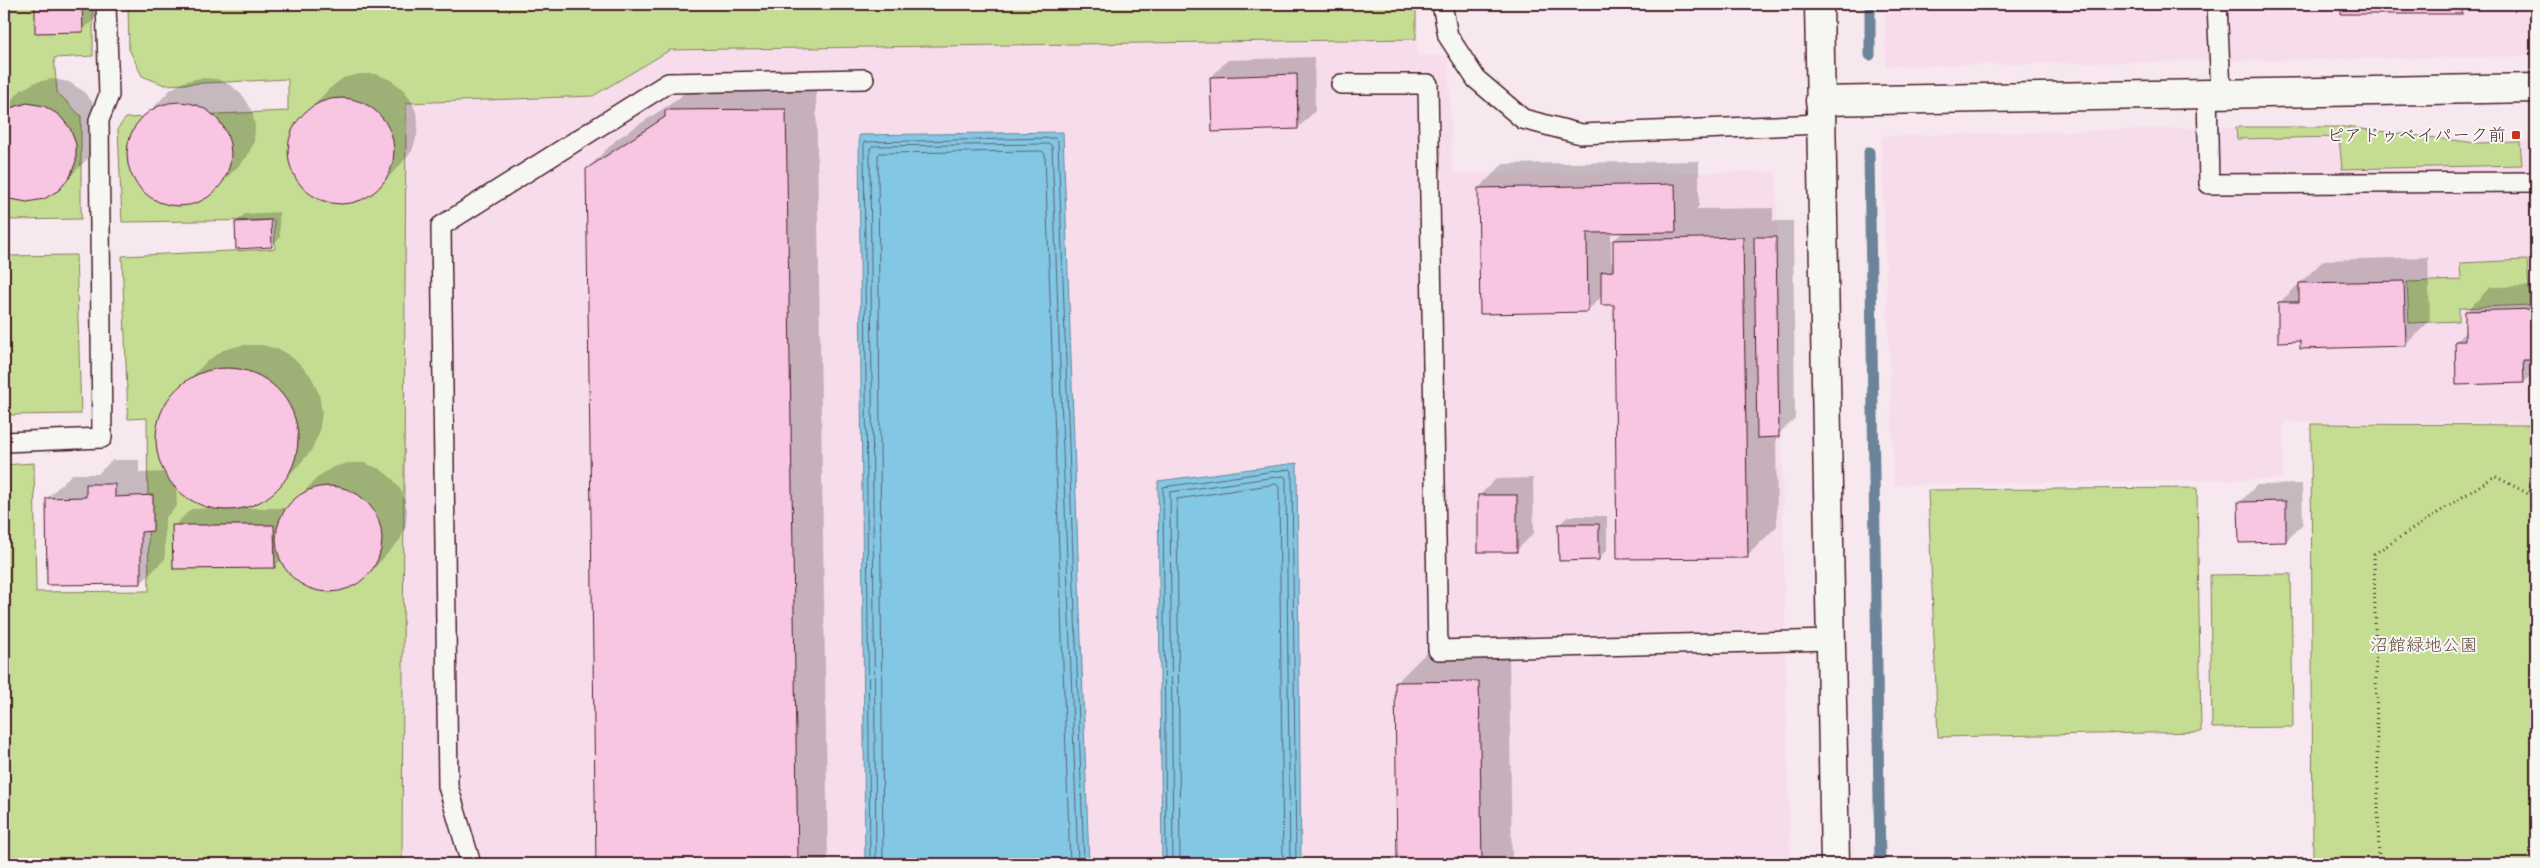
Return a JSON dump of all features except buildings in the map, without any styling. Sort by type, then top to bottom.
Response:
[{"type":"street","points":[[1818,4],[1835,864]]},
{"type":"street","points":[[1820,113],[2214,92],[2536,88]]},
{"type":"lane","points":[[4,442],[102,438],[99,120],[109,95],[106,4]]},
{"type":"lane","points":[[1442,4],[1448,36],[1476,80],[1523,120],[1582,134],[1820,113]]},
{"type":"lane","points":[[2217,4],[2209,184],[2536,182]]},
{"type":"lane","points":[[471,864],[448,786],[441,226],[668,83],[864,79]]},
{"type":"lane","points":[[1341,84],[1428,84],[1438,650],[1832,640]]},
{"type":"path","points":[[2379,864],[2374,554],[2495,476],[2536,498]]},
{"type":"shaded area","points":[[1885,4],[2536,4],[2536,56],[1886,66]]},
{"type":"shaded area","points":[[1416,39],[1418,56],[1448,55],[1453,173],[1776,172],[1790,864],[402,864],[406,103],[593,96],[670,50]]},
{"type":"shaded area","points":[[2236,127],[2345,127],[2477,143],[2536,141],[2536,423],[2284,422],[2283,479],[1894,485],[1881,136]]},
{"type":"green space","points":[[4,4],[93,4],[93,56],[54,58],[57,92],[81,116],[81,219],[4,220]]},
{"type":"green space","points":[[128,4],[1416,4],[1416,39],[670,50],[593,96],[406,103],[402,864],[4,864],[4,465],[34,463],[36,592],[149,591],[147,418],[128,419],[122,256],[275,249],[274,220],[122,222],[118,128],[126,118],[288,111],[288,79],[165,85],[142,76],[129,49]]},
{"type":"green space","points":[[2236,127],[2345,127],[2477,143],[2520,142],[2522,165],[2342,169],[2339,137],[2237,139]]},
{"type":"green space","points":[[76,255],[81,414],[4,415],[4,256]]},
{"type":"green space","points":[[2527,260],[2530,305],[2459,308],[2459,321],[2409,323],[2407,282],[2461,280],[2460,263]]},
{"type":"green space","name":"沼館緑地公園","points":[[2311,424],[2536,425],[2536,864],[2313,864]]},
{"type":"green space","points":[[2197,488],[2201,732],[1938,737],[1928,490]]},
{"type":"green space","points":[[2291,574],[2293,727],[2212,728],[2210,575]]},
{"type":"water","points":[[1063,132],[1089,864],[865,864],[859,135]]},
{"type":"water","points":[[1297,463],[1301,864],[1162,864],[1158,481]]},
{"type":"waterway","points":[[1870,4],[1870,55]]},
{"type":"waterway","points":[[1869,152],[1880,864]]},
{"type":"place","name":"ピアドゥベイパーク前","points":[[2516,135]]}]
